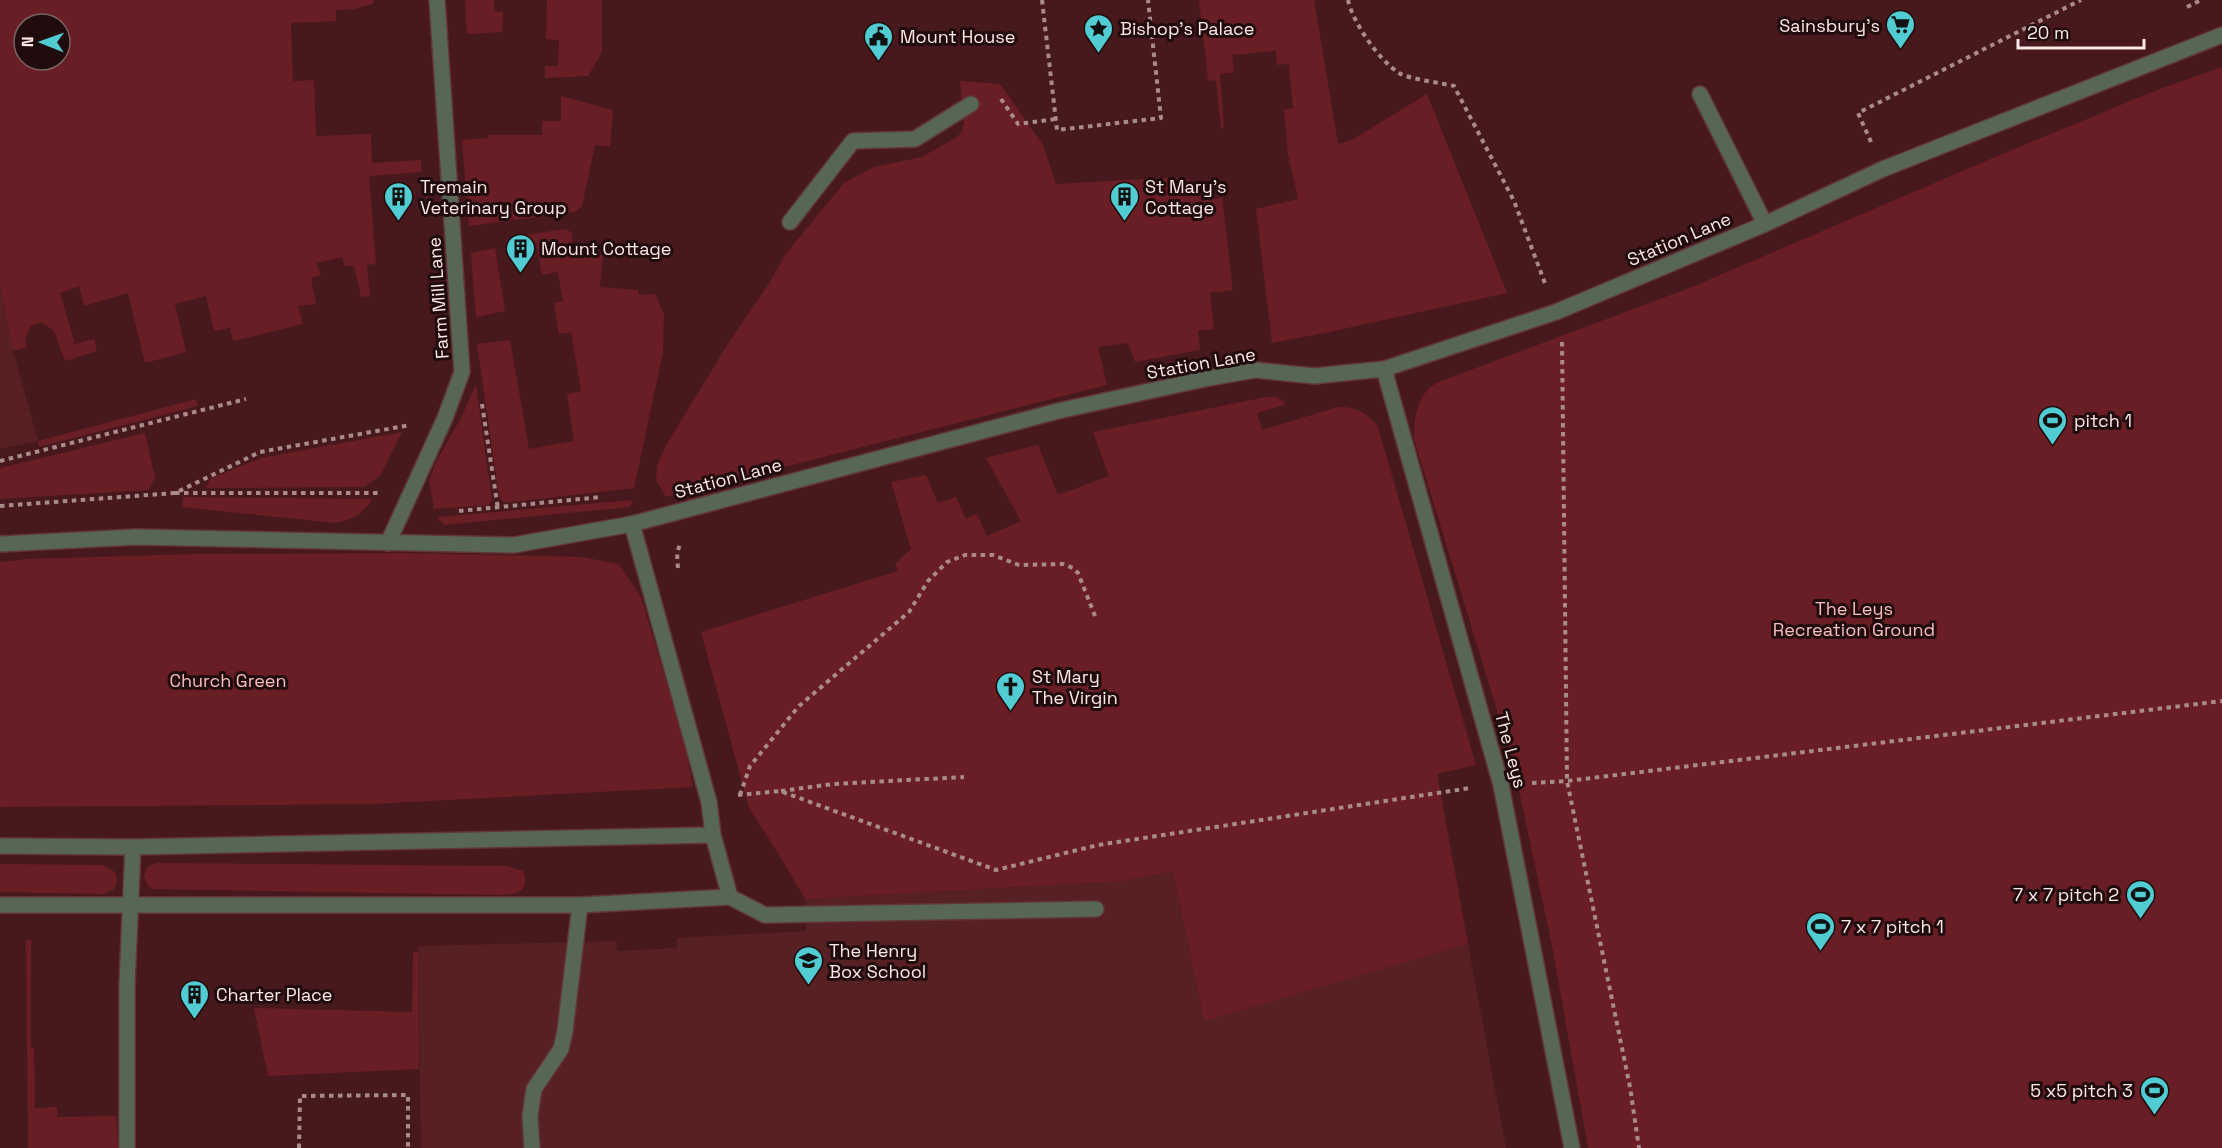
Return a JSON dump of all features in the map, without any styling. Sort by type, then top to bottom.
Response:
[{"type":"street","name":"Farm Mill Lane","points":[[388,543],[445,418],[462,372],[437,0]]},
{"type":"street","name":"Station Lane","points":[[632,524],[1058,411],[1209,378],[1255,370],[1314,375],[1384,369],[1556,312],[1765,224],[1883,169],[2222,35]]},
{"type":"street","points":[[1701,94],[1765,224]]},
{"type":"street","points":[[790,222],[853,141],[915,139],[971,105]]},
{"type":"street","name":"The Leys","points":[[1384,369],[1501,785],[1572,1148]]},
{"type":"street","points":[[0,544],[136,537],[514,545],[632,524],[709,802],[713,835],[730,897]]},
{"type":"street","points":[[0,846],[133,847],[713,835]]},
{"type":"street","points":[[128,1148],[127,984],[133,847]]},
{"type":"street","points":[[0,905],[580,905],[730,897],[765,915],[1096,909]]},
{"type":"street","points":[[532,1148],[530,1116],[534,1089],[561,1049],[566,1031],[580,905]]},
{"type":"path","points":[[1042,0],[1057,130],[1161,118],[1148,0]]},
{"type":"path","points":[[1348,0],[1366,37],[1381,56],[1400,74],[1454,86],[1514,201],[1562,333],[1567,781],[1630,1087],[1639,1148]]},
{"type":"path","points":[[1883,169],[1858,113],[2081,0]]},
{"type":"path","points":[[2187,7],[2202,0]]},
{"type":"path","points":[[971,105],[998,94],[1018,124],[1056,119]]},
{"type":"path","points":[[462,364],[477,371],[498,508]]},
{"type":"path","points":[[0,460],[246,399]]},
{"type":"path","points":[[0,506],[175,493],[260,452],[414,424]]},
{"type":"path","points":[[740,795],[750,766],[800,706],[909,612],[928,581],[947,562],[965,555],[993,555],[1019,566],[1063,564],[1078,573],[1095,616]]},
{"type":"path","points":[[780,791],[996,870],[1098,845],[1441,791],[1567,781],[2222,701]]},
{"type":"path","points":[[709,802],[740,795],[833,784],[964,777]]},
{"type":"path","points":[[299,1148],[300,1096],[408,1095],[408,1148]]},
{"type":"shaded area","points":[[0,286],[13,351],[38,441],[0,449]]},
{"type":"shaded area","name":"The Henry Box School","points":[[1173,871],[1204,1020],[1468,944],[1506,1148],[421,1148],[418,946],[616,941],[617,951],[677,948],[677,938],[806,931],[805,899],[1124,881]]},
{"type":"green space","points":[[0,0],[373,0],[373,4],[354,9],[336,10],[336,21],[291,23],[293,81],[314,80],[316,136],[371,134],[372,163],[421,160],[421,172],[369,176],[376,264],[367,265],[370,296],[361,297],[354,266],[345,266],[342,257],[316,263],[321,275],[311,278],[316,304],[298,306],[303,324],[233,341],[230,328],[214,331],[206,296],[175,304],[186,352],[145,363],[128,293],[84,306],[79,286],[60,293],[75,344],[94,339],[97,351],[65,361],[54,331],[42,322],[31,326],[25,340],[27,347],[13,351],[0,285]]},
{"type":"green space","points":[[465,0],[494,0],[494,11],[503,12],[502,32],[467,34]]},
{"type":"green space","points":[[547,0],[602,0],[602,52],[588,76],[545,78],[545,66],[558,66],[559,40],[546,39]]},
{"type":"green space","points":[[1199,0],[1314,0],[1338,144],[1352,140],[1427,94],[1507,293],[1272,343],[1256,209],[1298,199],[1288,154],[1284,110],[1293,108],[1289,64],[1277,65],[1276,51],[1232,55],[1234,72],[1220,74],[1224,128],[1221,129],[1216,81],[1208,80]]},
{"type":"green space","name":"The Leys Recreation Ground","points":[[2222,67],[2222,1148],[1588,1148],[1553,951],[1514,766],[1414,439],[1416,415],[1421,400],[1436,383],[1692,287],[1988,160],[2157,90]]},
{"type":"green space","points":[[960,81],[1000,84],[1043,145],[1056,184],[1182,177],[1197,185],[1201,201],[1222,198],[1233,290],[1210,293],[1214,329],[1198,331],[1200,350],[1135,362],[1128,343],[1098,347],[1107,385],[666,497],[656,480],[657,466],[665,447],[785,255],[844,183],[874,167],[922,157],[957,137],[962,131],[964,122]]},
{"type":"green space","points":[[561,96],[613,110],[610,147],[595,145],[582,206],[575,212],[469,226],[462,140],[489,138],[488,135],[542,135],[542,121],[561,121]]},
{"type":"green space","points":[[564,229],[572,234],[572,250],[589,257],[603,255],[600,287],[638,290],[639,295],[655,294],[664,314],[663,352],[634,488],[504,503],[499,496],[477,344],[510,340],[529,449],[574,441],[567,394],[581,391],[571,332],[559,334],[554,303],[563,301],[558,272],[542,275],[536,242],[522,244],[521,236]]},
{"type":"green space","points":[[495,248],[505,311],[476,317],[471,253]]},
{"type":"green space","points":[[476,384],[492,501],[488,505],[434,509],[429,480]]},
{"type":"green space","points":[[1266,397],[1277,397],[1286,404],[1257,413],[1262,430],[1338,407],[1360,411],[1377,424],[1476,765],[1437,774],[1468,944],[1204,1021],[1173,871],[1124,881],[805,899],[749,808],[701,632],[898,571],[895,564],[911,549],[891,482],[926,475],[938,503],[956,497],[966,519],[977,514],[987,536],[1021,521],[986,458],[1038,445],[1058,495],[1109,476],[1093,432]]},
{"type":"green space","points":[[196,399],[198,406],[39,447],[38,441]]},
{"type":"green space","points":[[402,432],[380,476],[364,487],[206,488],[210,479],[261,458]]},
{"type":"green space","points":[[145,433],[155,478],[148,490],[0,499],[0,468]]},
{"type":"green space","points":[[183,497],[373,499],[356,516],[335,523],[182,507]]},
{"type":"green space","points":[[633,500],[630,507],[444,525],[437,517]]},
{"type":"green space","name":"Church Green","points":[[406,553],[582,557],[619,564],[641,597],[684,742],[693,787],[372,804],[0,807],[0,562],[27,559],[196,554]]},
{"type":"green space","points":[[156,863],[507,866],[523,871],[525,883],[516,893],[499,895],[153,889],[148,886],[144,876],[147,867]]},
{"type":"green space","points":[[0,864],[103,865],[115,872],[117,881],[114,889],[105,894],[0,892]]},
{"type":"green space","points":[[31,939],[31,1048],[34,1048],[35,1108],[57,1107],[57,1117],[116,1116],[118,1148],[28,1148],[26,940]]},
{"type":"green space","points":[[413,952],[418,952],[419,1069],[268,1076],[254,1008],[412,1012]]},
{"type":"place","name":"Sainsbury's","points":[[1901,50]]},
{"type":"place","name":"Bishop's Palace","points":[[1099,54]]},
{"type":"place","name":"Mount House","points":[[879,62]]},
{"type":"place","name":"Tremain Veterinary Group","points":[[399,222]]},
{"type":"place","name":"St Mary's Cottage","points":[[1124,222]]},
{"type":"place","name":"Mount Cottage","points":[[520,274]]},
{"type":"place","name":"pitch 1","points":[[2053,446]]},
{"type":"place","name":"St Mary The Virgin","points":[[1011,712]]},
{"type":"place","name":"7 x 7 pitch 2","points":[[2140,920]]},
{"type":"place","name":"7 x 7 pitch 1","points":[[1820,952]]},
{"type":"place","name":"The Henry Box School","points":[[808,986]]},
{"type":"place","name":"Charter Place","points":[[195,1020]]},
{"type":"place","name":"5 x5 pitch 3","points":[[2154,1116]]}]
